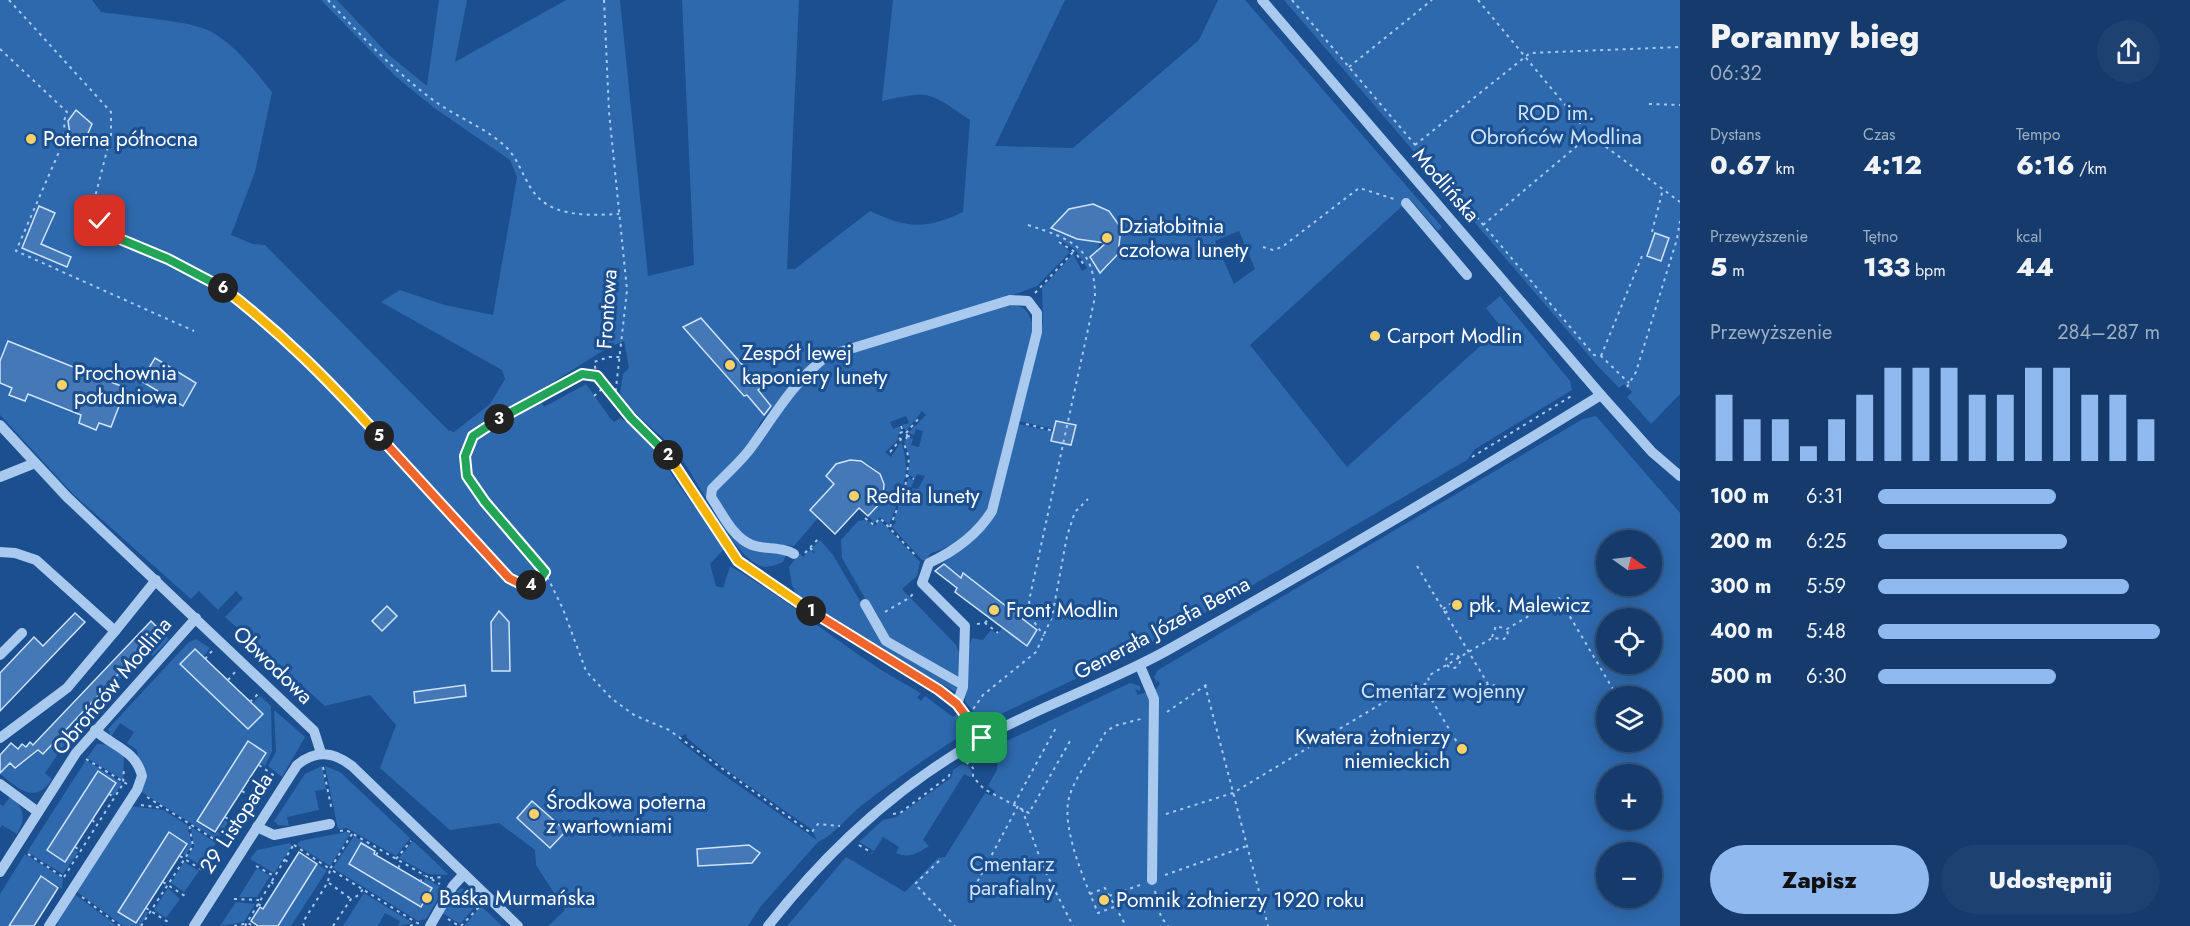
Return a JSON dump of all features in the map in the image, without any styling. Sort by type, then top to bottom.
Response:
[{"type":"street","name":"Modlińska","points":[[1262,0],[1601,395],[1652,452],[1680,476]]},
{"type":"street","points":[[1406,203],[1467,275]]},
{"type":"street","points":[[794,554],[785,549],[751,544],[740,537],[711,497],[712,489],[752,446],[765,425],[815,365],[827,356],[1010,300],[1028,301],[1037,313],[1036,332],[992,511],[981,528],[947,555],[929,563],[922,583],[965,626],[963,685],[957,704]]},
{"type":"street","name":"Generała Józefa Bema","points":[[768,926],[834,848],[880,807],[921,776],[982,738],[1140,666],[1263,596],[1601,395]]},
{"type":"street","name":"Obwodowa","points":[[0,425],[35,463],[314,731],[322,759]]},
{"type":"street","points":[[0,477],[35,463]]},
{"type":"street","points":[[0,552],[15,553],[36,560],[115,631]]},
{"type":"street","points":[[0,738],[67,688],[156,580]]},
{"type":"street","points":[[865,604],[886,641],[963,685]]},
{"type":"street","name":"Obrońców Modlina","points":[[0,872],[76,753],[196,618]]},
{"type":"street","points":[[0,655],[22,633]]},
{"type":"street","points":[[1140,666],[1158,714],[1152,818],[1152,880]]},
{"type":"street","points":[[49,926],[136,790],[142,776],[140,768],[125,750],[95,730]]},
{"type":"street","name":"29 Listopada","points":[[194,926],[297,765],[307,757],[322,759]]},
{"type":"street","points":[[322,759],[342,759],[352,766],[518,926]]},
{"type":"street","points":[[0,784],[38,812]]},
{"type":"street","points":[[258,827],[274,835],[332,822]]},
{"type":"street","points":[[429,923],[453,886],[464,874]]},
{"type":"path","points":[[9,0],[111,112],[111,135],[94,201],[100,221],[108,234],[177,264],[221,286],[238,299],[314,364],[509,578],[529,586],[538,582],[545,572]]},
{"type":"path","points":[[328,0],[395,71],[436,102],[490,135],[513,156],[520,164],[529,189],[548,205],[579,215],[619,214]]},
{"type":"path","name":"Frontowa","points":[[604,0],[609,112],[627,290],[615,398]]},
{"type":"path","points":[[1292,0],[1594,355],[1600,356],[1628,385],[1636,372],[1656,309],[1680,221]]},
{"type":"path","points":[[1349,67],[1432,0]]},
{"type":"path","points":[[1478,0],[1590,135],[1680,202]]},
{"type":"path","points":[[1415,145],[1530,53],[1680,47]]},
{"type":"path","points":[[0,49],[67,112],[64,132],[16,251],[194,331]]},
{"type":"path","points":[[1650,104],[1680,105]]},
{"type":"path","points":[[1483,225],[1590,135]]},
{"type":"path","points":[[1263,247],[1273,250],[1282,247],[1359,188],[1406,203]]},
{"type":"path","points":[[1652,232],[1663,189]]},
{"type":"path","points":[[1028,225],[1059,235],[1081,248],[1090,263],[1095,278],[1090,320],[1029,601],[1032,619],[1044,636]]},
{"type":"path","points":[[1059,242],[1074,251],[1084,265]]},
{"type":"path","points":[[1028,301],[1074,251]]},
{"type":"path","points":[[1600,356],[1642,256]]},
{"type":"path","points":[[620,357],[609,357],[594,362],[597,376],[675,464],[701,504]]},
{"type":"path","points":[[597,376],[582,374],[473,436],[465,456],[467,476],[479,494],[545,572],[563,609],[585,671],[611,698],[634,715],[669,730],[811,832],[818,824],[840,826]]},
{"type":"path","points":[[594,396],[605,386]]},
{"type":"path","points":[[1472,457],[1573,395]]},
{"type":"path","points":[[615,398],[621,396]]},
{"type":"path","points":[[890,527],[905,489],[909,458],[902,440],[898,437],[920,417]]},
{"type":"path","points":[[1014,422],[1054,431]]},
{"type":"path","points":[[901,426],[905,433],[913,437]]},
{"type":"path","points":[[890,452],[902,440],[905,433]]},
{"type":"path","points":[[906,475],[914,479]]},
{"type":"path","points":[[968,716],[983,695],[1030,659],[1044,636],[1052,617],[1067,536],[1075,512],[1088,499]]},
{"type":"path","points":[[865,518],[874,525],[880,518],[921,561]]},
{"type":"path","points":[[718,531],[738,561],[753,573],[957,704],[982,738]]},
{"type":"path","points":[[815,552],[810,548],[819,538]]},
{"type":"path","points":[[1417,566],[1488,684],[1486,693],[1495,696]]},
{"type":"path","points":[[884,612],[909,598]]},
{"type":"path","points":[[1424,687],[1429,682],[1428,676],[1492,638],[1504,639],[1507,629],[1559,598],[1611,686]]},
{"type":"path","points":[[1444,611],[1454,604]]},
{"type":"path","points":[[989,618],[985,623],[998,633]]},
{"type":"path","points":[[159,623],[174,633]]},
{"type":"path","points":[[1492,638],[1496,626],[1507,629]]},
{"type":"path","points":[[205,659],[214,649]]},
{"type":"path","points":[[1456,653],[1460,657],[1461,663],[1458,667],[1452,669],[1446,665],[1446,658],[1450,655],[1456,653]]},
{"type":"path","points":[[228,680],[237,670]]},
{"type":"path","points":[[1114,907],[1098,913],[1090,894],[1068,825],[1069,796],[1105,733],[1114,726],[1158,714],[1207,684],[1268,926]]},
{"type":"path","points":[[1152,818],[1233,793],[1414,684],[1424,687]]},
{"type":"path","points":[[1488,684],[1497,686],[1495,696],[1498,702]]},
{"type":"path","points":[[1424,687],[1458,744]]},
{"type":"path","points":[[250,702],[260,692]]},
{"type":"path","points":[[1014,804],[1057,726]]},
{"type":"path","points":[[963,761],[974,768],[973,777],[984,789],[1029,813],[1070,741]]},
{"type":"path","points":[[64,877],[124,782],[125,750]]},
{"type":"path","points":[[82,756],[233,851]]},
{"type":"path","points":[[322,759],[332,822]]},
{"type":"path","points":[[259,765],[280,779]]},
{"type":"path","points":[[887,816],[900,813],[949,776],[951,768]]},
{"type":"path","points":[[242,791],[254,799]]},
{"type":"path","points":[[974,888],[1018,807]]},
{"type":"path","points":[[1022,809],[1044,869],[1074,926]]},
{"type":"path","points":[[225,817],[238,825]]},
{"type":"path","points":[[141,926],[193,846],[189,824]]},
{"type":"path","points":[[347,831],[446,888]]},
{"type":"path","points":[[304,926],[303,921],[328,882],[330,869],[352,833]]},
{"type":"path","points":[[245,925],[294,845],[293,838]]},
{"type":"path","points":[[396,859],[413,838]]},
{"type":"path","points":[[294,845],[417,923]]},
{"type":"path","points":[[860,845],[872,853]]},
{"type":"path","points":[[1109,896],[1247,846]]},
{"type":"path","points":[[376,855],[380,849]]},
{"type":"path","points":[[25,852],[64,877],[120,926]]},
{"type":"path","points":[[180,856],[202,870]]},
{"type":"path","points":[[285,860],[291,864]]},
{"type":"path","points":[[939,861],[915,884],[955,926]]},
{"type":"path","points":[[398,868],[402,862]]},
{"type":"path","points":[[256,866],[274,876]]},
{"type":"path","points":[[420,882],[424,875]]},
{"type":"path","points":[[430,878],[450,878]]},
{"type":"path","points":[[1152,880],[1161,917],[1168,926]]},
{"type":"path","points":[[163,882],[185,896]]},
{"type":"path","points":[[271,882],[278,886]]},
{"type":"path","points":[[328,882],[351,899]]},
{"type":"path","points":[[1090,894],[1105,888],[1126,926]]},
{"type":"path","points":[[333,926],[351,899],[359,895],[363,889]]},
{"type":"path","points":[[234,899],[258,902],[264,907]]},
{"type":"path","points":[[448,919],[460,926],[481,903]]},
{"type":"path","points":[[146,908],[168,922]]},
{"type":"path","points":[[410,926],[417,923],[429,923]]},
{"type":"path","points":[[234,926],[253,926]]},
{"type":"green space","points":[[0,0],[92,0],[101,12],[203,28],[221,38],[237,52],[272,92],[255,172],[231,235],[253,244],[265,245],[448,430],[454,432],[490,404],[505,379],[502,370],[381,302],[400,290],[445,305],[493,315],[517,177],[510,160],[433,107],[395,76],[321,0],[337,0],[389,55],[427,86],[439,0],[467,0],[455,62],[566,0],[620,0],[648,276],[694,265],[682,0],[799,0],[787,269],[795,269],[870,211],[895,221],[916,225],[938,222],[963,212],[970,120],[929,96],[911,95],[882,101],[893,0],[1065,0],[995,146],[1073,148],[1199,40],[1218,0],[1245,0],[1442,227],[1438,231],[1410,199],[1250,345],[1347,467],[1501,327],[1486,308],[1500,296],[1570,381],[1572,390],[1475,449],[1467,460],[1162,638],[982,723],[965,701],[968,650],[972,638],[983,640],[991,630],[997,634],[1002,628],[1027,646],[1036,630],[963,574],[961,578],[943,563],[984,529],[1018,424],[1054,432],[1052,441],[1071,445],[1075,425],[1056,421],[1054,429],[1019,421],[1043,322],[1042,288],[1073,254],[1082,271],[1087,268],[1075,249],[1057,239],[1070,252],[1037,286],[997,301],[815,357],[760,423],[753,439],[710,486],[738,539],[786,555],[783,562],[772,566],[765,567],[753,562],[741,551],[716,516],[683,460],[639,417],[620,394],[623,374],[629,368],[624,341],[607,348],[536,393],[544,407],[586,384],[614,422],[620,418],[646,439],[724,549],[710,564],[716,586],[723,588],[730,566],[777,596],[868,661],[916,690],[921,694],[917,697],[921,701],[925,696],[953,717],[958,713],[972,729],[888,786],[861,806],[830,835],[818,842],[761,906],[748,926],[548,926],[565,910],[536,865],[535,850],[499,823],[450,830],[380,768],[396,725],[370,695],[325,706],[225,617],[243,598],[236,591],[218,610],[199,591],[191,599],[74,495],[0,415]],"holes":[[[1088,204],[1110,214],[1116,223],[1120,233],[1116,255],[1110,265],[1100,273],[1090,257],[1097,250],[1100,242],[1067,235],[1051,228],[1067,210]],[[1239,231],[1255,269],[1234,284],[1215,241]],[[701,318],[762,387],[758,390],[772,406],[764,415],[747,395],[743,396],[684,327]],[[686,734],[687,738],[725,769],[811,829],[817,840],[718,771],[676,738]],[[749,846],[752,863],[698,866],[698,849]]]},
{"type":"green space","name":"ROD im. Obrońców Modlina","points":[[1284,0],[1680,0],[1680,394],[1651,424],[1627,397],[1632,392],[1624,384],[1619,388],[1596,364]]},
{"type":"green space","points":[[1007,304],[1025,310],[1034,328],[989,510],[964,537],[948,547],[931,553],[926,560],[922,560],[892,527],[896,522],[894,518],[906,490],[908,478],[914,481],[911,488],[918,489],[925,476],[917,474],[915,478],[908,474],[910,458],[904,442],[908,437],[913,439],[911,445],[919,447],[923,431],[916,429],[914,435],[908,433],[926,415],[922,411],[906,431],[902,425],[909,423],[906,416],[890,422],[893,429],[899,426],[901,432],[897,437],[899,439],[885,452],[891,457],[901,442],[906,463],[904,484],[889,525],[880,517],[874,523],[868,516],[884,499],[885,484],[877,470],[871,465],[856,460],[839,463],[826,475],[834,484],[810,510],[818,518],[794,546],[750,540],[728,517],[715,492],[813,372],[830,359]]},
{"type":"green space","name":"Cmentarz wojenny","points":[[1596,416],[1680,513],[1680,926],[787,926],[846,857],[905,892],[938,858],[945,857],[985,793],[992,796],[995,791],[988,786],[997,770],[998,750],[1002,743],[1130,683],[1140,686],[1140,691],[1135,689],[1138,695],[1156,689],[1160,684],[1157,679],[1157,684],[1154,677],[1158,670],[1583,419]]},
{"type":"green space","points":[[866,520],[874,526],[880,520],[920,562],[917,576],[902,589],[956,645],[960,655],[960,680],[887,637],[842,558],[841,540],[858,521]]},
{"type":"green space","points":[[820,540],[833,555],[884,642],[958,688],[957,693],[863,640],[798,597],[792,585],[789,567],[800,553],[803,557],[810,550],[815,554],[812,548]]},
{"type":"green space","points":[[160,631],[169,639],[153,656],[145,651],[78,725],[45,773],[52,779],[46,787],[39,792],[26,792],[0,774],[0,765],[4,769],[10,763],[23,763],[39,751],[43,754]]},
{"type":"green space","points":[[196,639],[210,648],[203,657],[195,649],[181,665],[248,729],[262,714],[252,704],[260,696],[271,706],[272,751],[265,766],[260,763],[266,753],[248,742],[197,821],[194,820],[215,835],[225,820],[228,822],[218,840],[140,791],[137,750],[127,743],[134,732],[120,723],[111,737],[108,729],[188,643]]},
{"type":"green space","points":[[274,710],[305,737],[282,777],[268,766],[276,752]]},
{"type":"green space","points":[[97,744],[110,745],[124,754],[123,780],[87,758]]},
{"type":"green space","points":[[86,760],[122,783],[114,796],[109,793],[116,783],[98,771],[47,850],[65,861],[73,849],[78,852],[63,874],[27,852]]},
{"type":"green space","points":[[962,764],[969,766],[972,774],[970,777],[964,774],[923,840],[929,846],[917,853],[905,855],[896,853],[899,847],[883,837],[874,851],[859,842],[883,820],[896,817],[951,778],[953,770]]},
{"type":"green space","points":[[322,766],[326,789],[315,791],[319,810],[287,817],[289,826],[278,825],[274,821],[305,774]]},
{"type":"green space","points":[[325,766],[340,772],[410,838],[396,856],[347,828],[338,829]]},
{"type":"green space","points":[[10,797],[19,805],[23,819],[17,834],[2,825],[0,828],[0,804],[3,806]]},
{"type":"green space","points":[[129,806],[163,810],[187,825],[192,845],[185,856],[183,854],[188,845],[169,833],[118,913],[137,925],[146,911],[148,913],[140,926],[123,926],[75,890]]},
{"type":"green space","points":[[191,827],[216,843],[202,866],[187,857],[194,847]]},
{"type":"green space","points":[[346,832],[350,834],[330,866],[297,845],[300,841]]},
{"type":"green space","points":[[354,836],[377,850],[361,843],[349,865],[421,907],[432,888],[423,883],[425,878],[444,889],[426,919],[418,921],[333,868]]},
{"type":"green space","points":[[413,841],[448,874],[428,874],[399,858]]},
{"type":"green space","points":[[290,843],[292,846],[274,873],[250,859],[257,850]]},
{"type":"green space","points":[[25,854],[63,878],[62,889],[40,876],[9,926],[0,926],[0,894]]},
{"type":"green space","points":[[184,862],[199,871],[184,892],[171,883]]},
{"type":"green space","points":[[317,864],[327,870],[291,926],[278,926]]},
{"type":"green space","points":[[257,868],[270,876],[257,897],[239,897]]},
{"type":"green space","points":[[168,888],[180,899],[166,918],[154,910]]},
{"type":"green space","points":[[462,888],[478,903],[460,924],[442,913],[454,893]]},
{"type":"green space","points":[[73,893],[117,926],[57,926],[58,918]]},
{"type":"green space","points":[[364,893],[413,923],[398,926],[400,921],[385,913],[378,926],[343,926]]},
{"type":"green space","points":[[236,902],[255,904],[244,922],[220,926]]},
{"type":"green space","points":[[481,906],[502,926],[464,926]]},
{"type":"building","points":[[76,110],[92,124],[82,147],[71,141],[68,121]]},
{"type":"building","name":"Działobitnia czołowa lunety","points":[[1093,204],[1109,211],[1121,228],[1118,254],[1100,273],[1090,257],[1106,243],[1077,239],[1051,228],[1069,209]]},
{"type":"building","points":[[39,206],[55,213],[41,244],[71,257],[67,267],[22,248]]},
{"type":"building","points":[[1655,233],[1669,238],[1661,261],[1647,256]]},
{"type":"building","name":"Zespół lewej kaponiery lunety","points":[[701,318],[762,387],[758,390],[771,406],[764,415],[747,395],[744,396],[683,327]]},
{"type":"building","name":"Prochownia południowa","points":[[8,341],[126,388],[111,427],[99,423],[96,430],[79,423],[81,415],[28,394],[25,401],[9,395],[12,388],[0,383],[0,361]]},
{"type":"building","points":[[155,358],[196,383],[183,406],[141,381]]},
{"type":"building","points":[[1056,421],[1076,425],[1071,445],[1051,441]]},
{"type":"building","name":"Redita lunety","points":[[850,460],[861,461],[880,474],[884,484],[883,500],[868,516],[859,508],[835,534],[810,510],[834,484],[826,476],[836,464]]},
{"type":"building","points":[[944,564],[961,578],[963,573],[1037,630],[1027,646],[955,592],[957,588],[935,571]]},
{"type":"building","points":[[387,606],[397,616],[382,631],[372,621]]},
{"type":"building","points":[[499,611],[509,622],[510,671],[492,671],[491,622]]},
{"type":"building","points":[[75,613],[85,622],[0,711],[0,673],[34,637],[43,646]]},
{"type":"building","points":[[151,621],[160,630],[43,754],[38,750],[15,768],[10,763],[0,773],[0,755],[11,743],[18,749],[22,744],[26,747],[30,742],[33,745]]},
{"type":"building","points":[[195,649],[263,714],[248,729],[180,664]]},
{"type":"building","points":[[465,685],[466,696],[415,703],[414,692]]},
{"type":"building","points":[[248,741],[266,753],[215,832],[197,821]]},
{"type":"building","points":[[98,771],[116,783],[65,862],[47,850]]},
{"type":"building","name":"Środkowa poterna z wartowniami","points":[[532,801],[566,831],[550,848],[517,818]]},
{"type":"building","points":[[169,832],[187,844],[136,923],[118,912]]},
{"type":"building","points":[[361,843],[375,851],[374,854],[432,888],[421,907],[349,864]]},
{"type":"building","points":[[749,845],[760,853],[752,863],[698,866],[697,849]]},
{"type":"building","points":[[299,852],[317,864],[278,926],[258,926],[251,921],[260,907],[263,909]]},
{"type":"building","points":[[41,876],[58,888],[34,926],[9,926]]},
{"type":"place","name":"Poterna północna","points":[[31,139]]},
{"type":"place","name":"Działobitnia czołowa lunety","points":[[1107,238]]},
{"type":"place","name":"Carport Modlin","points":[[1375,336]]},
{"type":"place","name":"Zespół lewej kaponiery lunety","points":[[730,365]]},
{"type":"place","name":"Prochownia południowa","points":[[62,385]]},
{"type":"place","name":"Redita lunety","points":[[854,496]]},
{"type":"place","name":"płk. Malewicz","points":[[1457,605]]},
{"type":"place","name":"Front Modlin","points":[[994,610]]},
{"type":"place","name":"Kwatera żołnierzy niemieckich","points":[[1462,749]]},
{"type":"place","name":"Środkowa poterna z wartowniami","points":[[534,814]]},
{"type":"place","name":"Baśka Murmańska","points":[[427,898]]},
{"type":"place","name":"Pomnik żołnierzy 1920 roku","points":[[1104,900]]},
{"type":"route","points":[[100,221],[108,234],[168,259],[221,286],[271,325],[314,364],[509,578],[521,584],[529,586],[538,582],[545,572],[485,502],[467,476],[465,456],[473,436],[496,421],[582,374],[597,376],[631,418],[653,438],[675,464],[738,561],[864,646],[939,690],[968,716],[982,738]]},
{"type":"park label","name":"Cmentarz parafialny","points":[[1012,876]]}]
